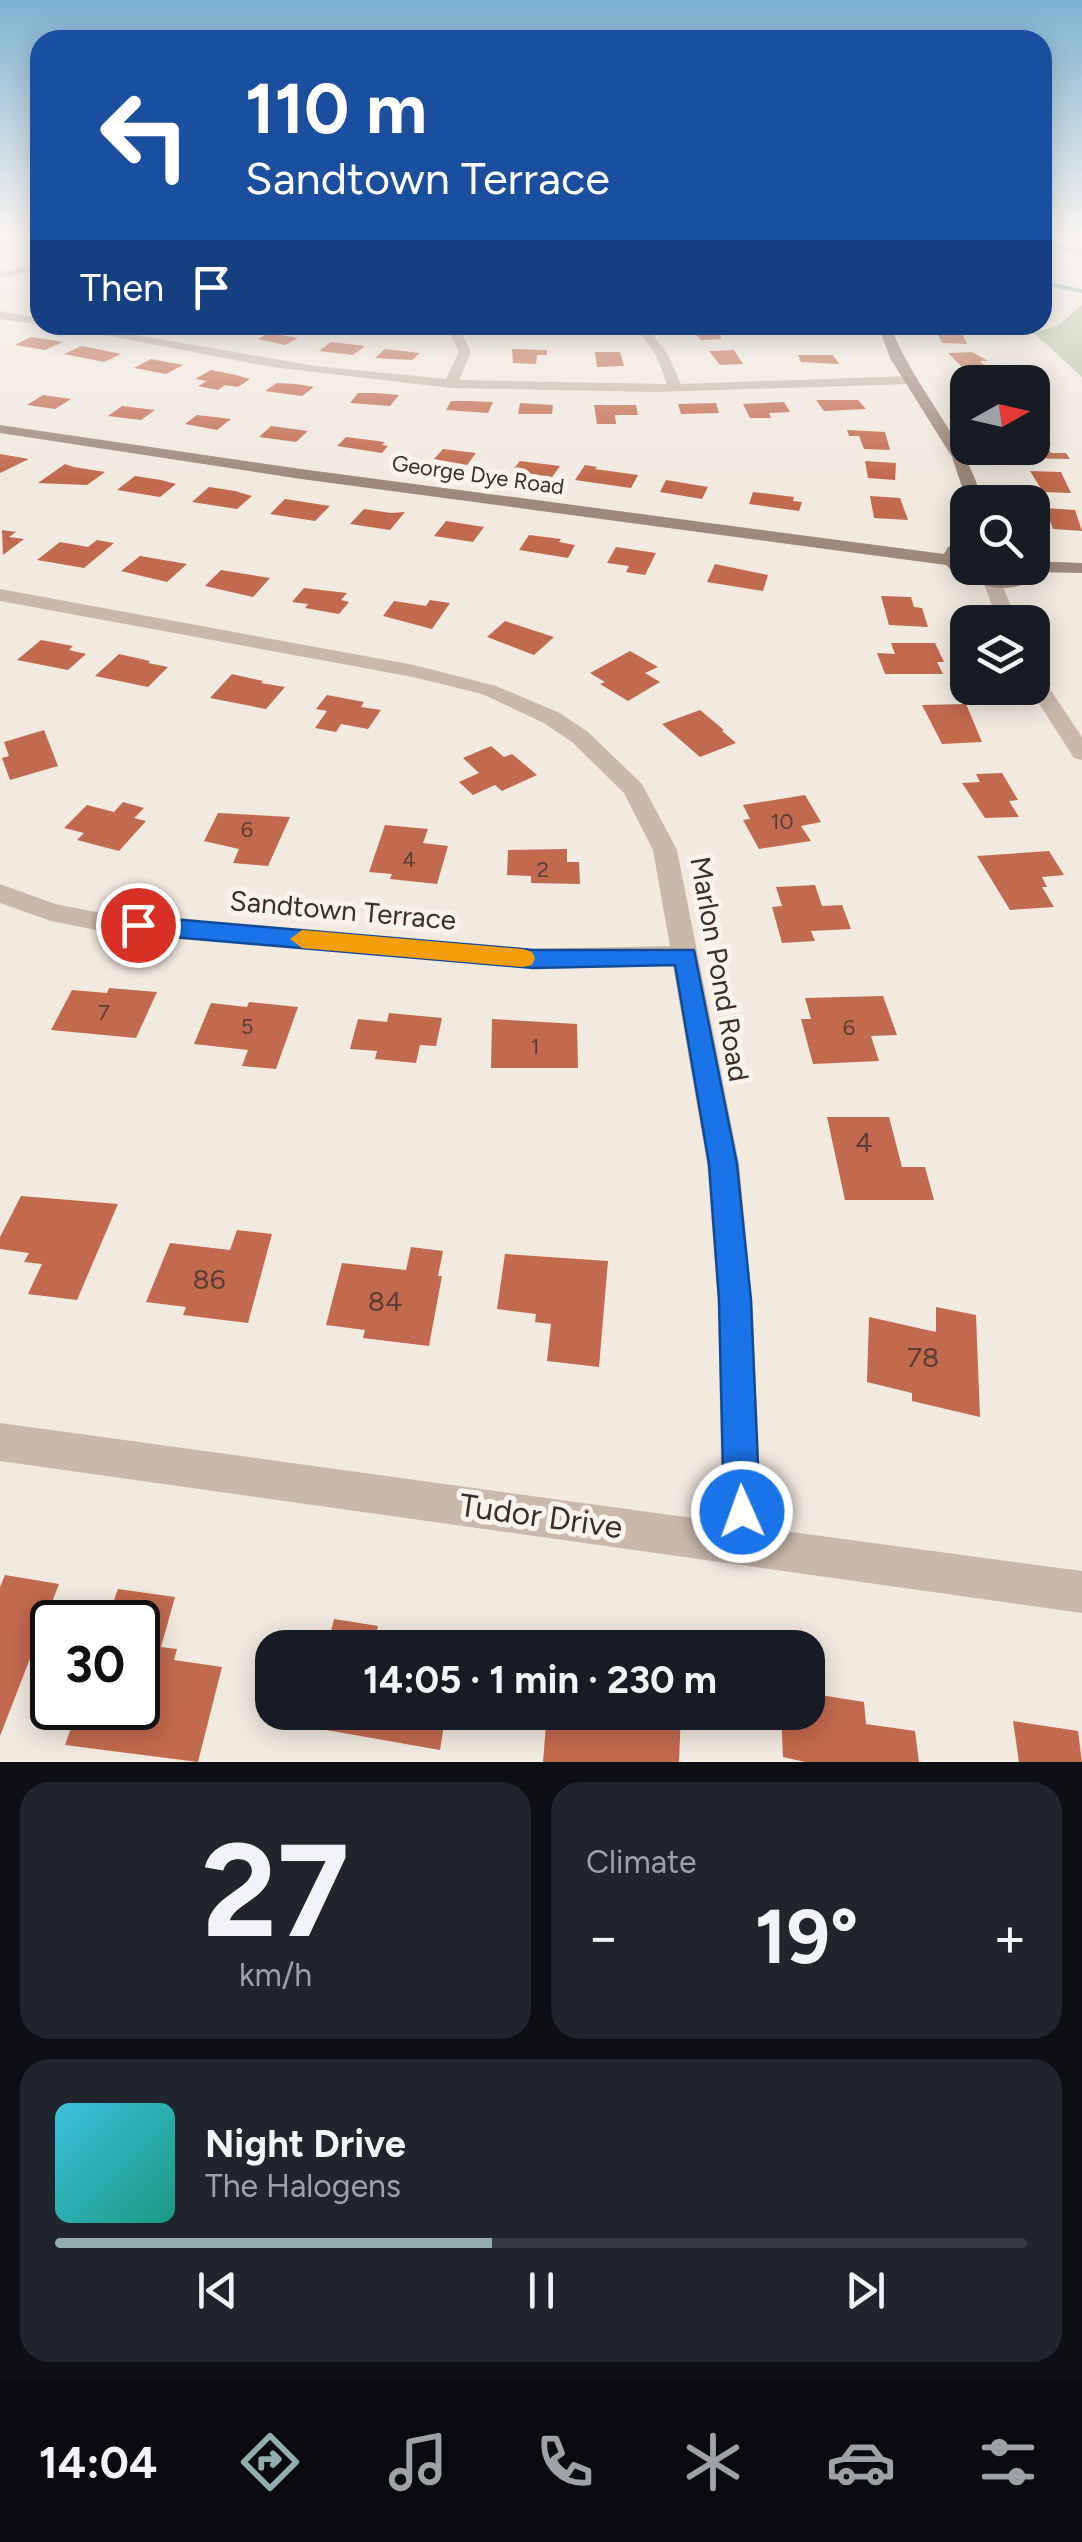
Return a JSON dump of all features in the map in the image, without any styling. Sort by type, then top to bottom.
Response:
[{"type":"street","points":[[1,315],[30,320]]},
{"type":"street","points":[[112,335],[293,367],[451,384],[676,388],[911,380]]},
{"type":"street","points":[[451,384],[465,352],[457,335]]},
{"type":"street","points":[[647,335],[662,356],[676,388]]},
{"type":"street","points":[[888,335],[896,358],[960,457],[969,485]]},
{"type":"street","name":"George Dye Road","points":[[0,429],[301,474],[950,560]]},
{"type":"street","points":[[1050,567],[1082,568]]},
{"type":"street","name":"Marlon Pond Road","points":[[0,595],[454,680],[505,696],[552,718],[609,761],[651,816],[666,850],[723,1164],[735,1300],[743,1544]]},
{"type":"street","points":[[1050,705],[1082,754]]},
{"type":"street","name":"Sandtown Terrace","points":[[0,893],[51,912],[101,922],[533,959],[686,956]]},
{"type":"street","name":"Tudor Drive","points":[[0,1442],[1082,1592]]},
{"type":"green space","points":[[1070,315],[1082,315],[1082,377],[1036,335],[1052,335],[1052,328]]},
{"type":"building","points":[[265,335],[298,338],[285,345],[258,339]]},
{"type":"building","points":[[696,335],[720,335],[721,339],[701,340]]},
{"type":"building","points":[[938,335],[963,335],[967,344],[942,343]]},
{"type":"building","points":[[31,337],[63,342],[45,350],[15,345]]},
{"type":"building","points":[[331,342],[365,346],[353,355],[319,351]]},
{"type":"building","points":[[82,346],[121,354],[104,362],[64,354]]},
{"type":"building","points":[[385,349],[420,353],[412,360],[375,358]]},
{"type":"building","points":[[512,349],[547,350],[547,355],[537,355],[536,364],[513,363]]},
{"type":"building","points":[[734,350],[743,364],[720,365],[709,351]]},
{"type":"building","points":[[595,352],[620,352],[624,366],[597,367]]},
{"type":"building","points":[[972,352],[988,361],[980,361],[984,365],[960,365],[948,353]]},
{"type":"building","points":[[798,355],[833,355],[839,364],[801,362]]},
{"type":"building","points":[[151,359],[183,365],[166,374],[134,368]]},
{"type":"building","points":[[211,370],[250,379],[238,387],[225,385],[218,390],[198,386],[207,381],[195,379]]},
{"type":"building","points":[[277,383],[314,387],[302,396],[265,391]]},
{"type":"building","points":[[358,393],[399,395],[390,406],[350,403]]},
{"type":"building","points":[[43,395],[71,399],[55,409],[27,405]]},
{"type":"building","points":[[816,400],[858,400],[866,409],[824,411]]},
{"type":"building","points":[[451,401],[493,402],[488,413],[446,410]]},
{"type":"building","points":[[784,402],[790,412],[769,413],[771,418],[750,418],[743,404]]},
{"type":"building","points":[[520,403],[553,405],[552,414],[518,414]]},
{"type":"building","points":[[716,403],[719,413],[681,414],[678,404]]},
{"type":"building","points":[[594,405],[636,405],[638,415],[615,415],[616,424],[597,424]]},
{"type":"building","points":[[122,406],[155,410],[141,420],[108,416]]},
{"type":"building","points":[[197,415],[231,419],[217,430],[185,424]]},
{"type":"building","points":[[271,426],[308,431],[296,442],[259,437]]},
{"type":"building","points":[[847,430],[885,432],[890,450],[864,449],[859,436],[849,436]]},
{"type":"building","points":[[346,437],[385,442],[382,445],[388,446],[382,453],[337,446]]},
{"type":"building","points":[[443,449],[476,453],[467,465],[434,459]]},
{"type":"building","points":[[1050,451],[1066,453],[1070,459],[1050,459]]},
{"type":"building","points":[[0,454],[29,459],[0,473]]},
{"type":"building","points":[[520,461],[560,466],[552,477],[512,471]]},
{"type":"building","points":[[865,461],[896,463],[895,480],[868,478]]},
{"type":"building","points":[[65,464],[105,472],[87,485],[38,483]]},
{"type":"building","points":[[585,465],[638,475],[631,488],[575,480]]},
{"type":"building","points":[[1030,471],[1061,472],[1071,493],[1050,492],[1050,485],[1039,485]]},
{"type":"building","points":[[135,476],[176,484],[160,497],[117,490]]},
{"type":"building","points":[[666,480],[708,487],[702,499],[660,492]]},
{"type":"building","points":[[209,487],[252,496],[237,509],[192,502]]},
{"type":"building","points":[[753,492],[794,497],[793,501],[802,502],[799,511],[749,504]]},
{"type":"building","points":[[870,496],[900,498],[908,520],[874,518]]},
{"type":"building","points":[[285,499],[330,506],[315,521],[270,514]]},
{"type":"building","points":[[1050,508],[1075,510],[1082,531],[1053,529]]},
{"type":"building","points":[[364,509],[405,512],[390,530],[350,524]]},
{"type":"building","points":[[446,521],[484,527],[473,542],[434,536]]},
{"type":"building","points":[[2,530],[16,532],[9,537],[24,539],[3,555]]},
{"type":"building","points":[[529,535],[575,545],[568,558],[519,550]]},
{"type":"building","points":[[97,540],[114,543],[84,568],[37,560],[60,542],[88,547]]},
{"type":"building","points":[[616,547],[656,553],[645,575],[626,572],[629,566],[607,563]]},
{"type":"building","points":[[140,556],[187,564],[167,582],[121,571]]},
{"type":"building","points":[[715,564],[768,575],[763,591],[707,582]]},
{"type":"building","points":[[221,570],[270,578],[253,597],[205,586]]},
{"type":"building","points":[[304,588],[347,593],[341,600],[349,602],[339,614],[305,608],[308,604],[292,602]]},
{"type":"building","points":[[881,596],[911,597],[914,607],[922,608],[928,627],[889,625]]},
{"type":"building","points":[[430,600],[450,603],[432,629],[383,616],[394,601],[426,606]]},
{"type":"building","points":[[505,621],[554,637],[534,655],[487,637]]},
{"type":"building","points":[[41,640],[73,646],[69,650],[86,654],[68,670],[17,660]]},
{"type":"building","points":[[891,643],[935,643],[944,662],[937,662],[943,674],[885,674],[877,653],[895,654]]},
{"type":"building","points":[[630,651],[658,667],[645,673],[660,682],[628,701],[590,673]]},
{"type":"building","points":[[119,654],[168,667],[148,687],[95,676]]},
{"type":"building","points":[[232,674],[285,687],[266,709],[210,698]]},
{"type":"building","points":[[327,695],[364,702],[361,707],[381,710],[368,729],[341,724],[336,732],[315,728],[327,711],[316,709]]},
{"type":"building","points":[[922,705],[966,705],[982,742],[942,744]]},
{"type":"building","points":[[700,710],[736,743],[700,757],[662,724]]},
{"type":"building","points":[[44,730],[58,766],[10,780],[2,758],[9,756],[4,742]]},
{"type":"building","points":[[491,746],[504,757],[512,754],[537,775],[502,791],[495,785],[473,795],[459,782],[479,773],[463,758]]},
{"type":"building","points":[[1002,773],[1018,800],[1009,801],[1019,817],[985,818],[962,783],[980,782],[976,774]]},
{"type":"building","points":[[805,795],[821,822],[801,826],[811,841],[759,849],[743,820],[750,819],[743,805]]},
{"type":"building","points":[[123,802],[144,808],[134,818],[146,821],[119,851],[77,840],[84,833],[64,828],[87,805],[114,812]]},
{"type":"building","points":[[218,813],[290,817],[268,866],[233,863],[239,849],[204,841]]},
{"type":"building","points":[[385,825],[428,829],[423,843],[448,846],[437,884],[390,879],[392,874],[369,872]]},
{"type":"building","points":[[567,849],[567,862],[579,862],[580,884],[531,883],[531,876],[507,875],[508,850]]},
{"type":"building","points":[[1049,851],[1064,875],[1042,877],[1047,887],[1042,887],[1054,907],[1010,910],[977,856]]},
{"type":"building","points":[[815,885],[822,906],[842,905],[851,929],[811,931],[815,941],[782,943],[772,907],[782,906],[776,887]]},
{"type":"building","points":[[109,988],[157,992],[136,1038],[51,1030],[72,990],[107,993]]},
{"type":"building","points":[[883,996],[897,1035],[871,1036],[879,1061],[813,1064],[801,1019],[811,1019],[805,998]]},
{"type":"building","points":[[249,1002],[298,1007],[276,1069],[242,1066],[248,1050],[194,1044],[211,1003],[247,1007]]},
{"type":"building","points":[[389,1013],[442,1018],[436,1046],[420,1045],[416,1063],[375,1059],[377,1051],[350,1049],[358,1019],[387,1022]]},
{"type":"building","points":[[492,1019],[577,1024],[578,1068],[491,1068]]},
{"type":"building","points":[[827,1117],[889,1117],[902,1167],[925,1167],[934,1200],[845,1200]]},
{"type":"building","points":[[21,1196],[118,1204],[77,1300],[28,1294],[42,1264],[24,1262],[29,1253],[0,1249],[0,1237]]},
{"type":"building","points":[[237,1230],[272,1234],[248,1323],[183,1315],[186,1307],[146,1302],[170,1243],[230,1250]]},
{"type":"building","points":[[411,1247],[443,1251],[429,1346],[363,1338],[365,1330],[326,1325],[342,1263],[406,1270]]},
{"type":"building","points":[[505,1254],[608,1261],[599,1367],[547,1361],[551,1324],[535,1322],[536,1314],[497,1309]]},
{"type":"building","points":[[936,1307],[976,1315],[980,1417],[912,1401],[912,1393],[867,1382],[869,1317],[936,1332]]},
{"type":"building","points":[[5,1575],[59,1584],[53,1600],[30,1600],[30,1659],[0,1736],[0,1587]]},
{"type":"building","points":[[118,1589],[175,1597],[161,1647],[177,1649],[174,1660],[222,1667],[198,1762],[65,1745],[70,1730],[160,1730],[160,1600],[114,1600]]},
{"type":"building","points":[[334,1619],[378,1626],[377,1630],[331,1630]]},
{"type":"building","points":[[825,1696],[864,1702],[866,1724],[915,1731],[919,1762],[805,1762],[783,1757],[782,1730],[825,1730]]},
{"type":"building","points":[[1013,1721],[1078,1731],[1082,1762],[1019,1762]]},
{"type":"building","points":[[326,1730],[443,1730],[440,1750]]},
{"type":"building","points":[[546,1730],[680,1730],[679,1762],[543,1762]]},
{"type":"slow traffic","points":[[302,939],[523,958]]},
{"type":"route","points":[[138,925],[533,959],[686,956],[723,1164],[735,1300],[742,1512]]}]
